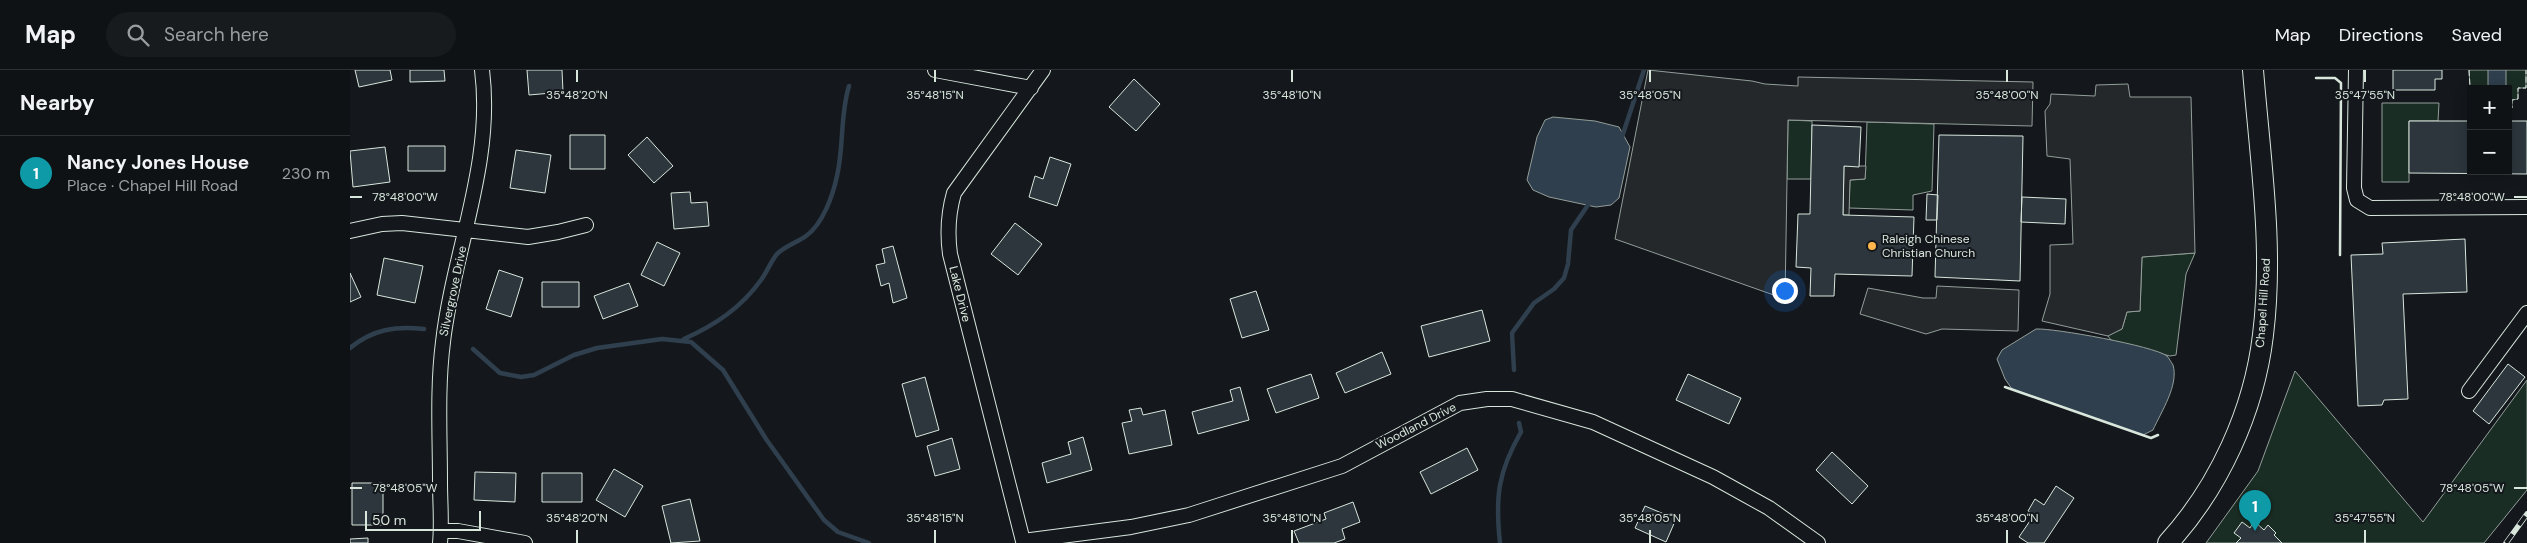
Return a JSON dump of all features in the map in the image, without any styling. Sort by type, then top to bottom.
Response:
[{"type":"main road","name":"Chapel Hill Road","points":[[2168,543],[2206,496],[2229,450],[2251,393],[2263,336],[2267,272],[2265,218],[2253,70]]},
{"type":"street","name":"Silvergrove Drive","points":[[440,537],[439,384],[447,310],[466,231],[482,146],[484,111],[482,70]]},
{"type":"street","points":[[935,70],[1031,88]]},
{"type":"street","name":"Lake Drive","points":[[1023,541],[950,254],[947,231],[948,212],[954,193],[1043,70]]},
{"type":"street","points":[[2356,70],[2354,188],[2357,200],[2370,208],[2527,207]]},
{"type":"street","points":[[350,231],[382,224],[402,224],[528,237],[558,232],[586,224]]},
{"type":"street","points":[[2469,391],[2527,313]]},
{"type":"street","name":"Woodland Drive","points":[[1023,541],[1131,527],[1189,515],[1342,466],[1460,403],[1487,399],[1512,399],[1593,422],[1712,477],[1769,508],[1818,543]]},
{"type":"street","points":[[440,537],[474,533],[525,543]]},
{"type":"green space","points":[[2469,70],[2526,70],[2526,88],[2518,88],[2518,99],[2512,100],[2512,85],[2470,85]]},
{"type":"green space","points":[[2382,103],[2439,103],[2438,121],[2409,121],[2409,182],[2382,182]]},
{"type":"green space","points":[[1788,120],[1812,121],[1811,179],[1787,179]]},
{"type":"green space","points":[[1867,122],[1934,124],[1932,191],[1913,195],[1913,210],[1849,208],[1850,180],[1865,179]]},
{"type":"green space","points":[[2195,253],[2186,274],[2176,355],[2170,356],[2112,341],[2107,335],[2122,329],[2127,312],[2140,311],[2142,257]]},
{"type":"green space","points":[[2295,371],[2423,522],[2527,380],[2527,490],[2484,543],[2206,543],[2258,471]]},
{"type":"shaded area","points":[[1648,70],[1765,84],[1798,86],[1798,77],[2033,82],[2032,126],[1788,120],[1785,299],[1615,239]]},
{"type":"shaded area","points":[[2128,84],[2130,97],[2191,97],[2195,253],[2142,257],[2140,311],[2127,312],[2122,329],[2108,336],[2042,321],[2050,294],[2050,245],[2073,244],[2070,159],[2047,156],[2045,111],[2050,104],[2051,94],[2095,96],[2096,85]]},
{"type":"shaded area","points":[[1844,166],[1866,166],[1865,179],[1850,180],[1849,215],[1843,215]]},
{"type":"shaded area","points":[[1937,286],[2019,290],[2018,331],[1942,329],[1926,334],[1860,314],[1868,288],[1923,298],[1936,298]]},
{"type":"water","points":[[2488,70],[2506,70],[2506,85],[2488,85]]},
{"type":"water","points":[[1553,117],[1595,121],[1619,127],[1630,147],[1619,198],[1611,205],[1596,207],[1549,197],[1533,190],[1527,180],[1537,137],[1545,120]]},
{"type":"water","points":[[2036,329],[2103,338],[2144,347],[2167,356],[2173,365],[2174,381],[2153,430],[2143,435],[2012,389],[2005,379],[1997,359],[2002,350]]},
{"type":"building","points":[[355,70],[390,70],[392,80],[359,87]]},
{"type":"building","points":[[410,70],[444,70],[445,81],[410,82]]},
{"type":"building","points":[[527,70],[562,70],[563,92],[529,95]]},
{"type":"building","points":[[2393,70],[2442,70],[2442,79],[2435,79],[2435,90],[2393,90]]},
{"type":"building","points":[[1134,79],[1160,104],[1136,131],[1109,107]]},
{"type":"building","points":[[2409,121],[2467,121],[2467,173],[2409,173]]},
{"type":"building","points":[[2512,121],[2527,121],[2527,174],[2512,174]]},
{"type":"building","points":[[1812,125],[1861,127],[1859,167],[1844,166],[1843,215],[1914,217],[1912,276],[1835,274],[1834,296],[1810,296],[1811,268],[1796,267],[1798,214],[1810,214]]},
{"type":"building","points":[[570,135],[605,135],[605,169],[570,169]]},
{"type":"building","points":[[1939,135],[2023,136],[2020,281],[1935,277]]},
{"type":"building","points":[[647,137],[673,166],[654,183],[628,155]]},
{"type":"building","points":[[408,146],[445,146],[445,171],[408,171]]},
{"type":"building","points":[[385,147],[390,182],[353,187],[350,151]]},
{"type":"building","points":[[516,150],[551,155],[545,193],[510,188]]},
{"type":"building","points":[[1050,157],[1071,164],[1057,206],[1029,197],[1035,176],[1043,179]]},
{"type":"building","points":[[690,192],[691,203],[707,202],[709,226],[674,229],[671,193]]},
{"type":"building","points":[[1927,194],[1938,195],[1937,220],[1926,220]]},
{"type":"building","points":[[2022,197],[2066,199],[2065,224],[2021,222]]},
{"type":"building","points":[[1015,223],[1042,244],[1018,275],[991,254]]},
{"type":"building","points":[[2465,239],[2467,292],[2403,294],[2408,399],[2384,400],[2382,405],[2358,406],[2351,255],[2383,254],[2382,243]]},
{"type":"building","points":[[657,242],[680,253],[664,286],[641,275]]},
{"type":"building","points":[[893,246],[907,298],[893,303],[889,283],[881,286],[876,265],[885,263],[882,249]]},
{"type":"building","points":[[384,258],[423,266],[415,303],[377,295]]},
{"type":"building","points":[[499,270],[523,278],[511,317],[486,309]]},
{"type":"building","points":[[350,273],[361,297],[350,302]]},
{"type":"building","points":[[542,282],[579,282],[579,307],[542,307]]},
{"type":"building","points":[[629,283],[638,306],[603,319],[594,296]]},
{"type":"building","points":[[1256,291],[1269,330],[1242,338],[1230,299]]},
{"type":"building","points":[[1482,310],[1490,341],[1429,357],[1421,326]]},
{"type":"building","points":[[1382,352],[1391,374],[1345,393],[1336,373]]},
{"type":"building","points":[[2508,364],[2525,377],[2489,424],[2473,411]]},
{"type":"building","points":[[1311,374],[1319,398],[1276,413],[1267,389]]},
{"type":"building","points":[[1688,374],[1741,398],[1729,424],[1676,400]]},
{"type":"building","points":[[925,377],[939,430],[916,437],[902,384]]},
{"type":"building","points":[[1240,387],[1249,420],[1198,434],[1192,412],[1233,401],[1230,390]]},
{"type":"building","points":[[1141,408],[1143,415],[1165,410],[1172,445],[1129,454],[1122,423],[1132,421],[1129,410]]},
{"type":"building","points":[[1083,437],[1092,470],[1047,483],[1042,463],[1071,454],[1068,442]]},
{"type":"building","points":[[952,438],[960,469],[935,476],[927,446]]},
{"type":"building","points":[[1467,448],[1478,470],[1431,494],[1420,472]]},
{"type":"building","points":[[1832,452],[1868,486],[1852,504],[1816,470]]},
{"type":"building","points":[[614,469],[643,486],[625,517],[596,500]]},
{"type":"building","points":[[475,472],[516,473],[515,502],[474,500]]},
{"type":"building","points":[[542,473],[582,473],[582,502],[542,502]]},
{"type":"building","points":[[352,483],[383,483],[383,525],[352,525]]},
{"type":"building","points":[[2056,486],[2074,498],[2044,543],[2028,543],[2019,537],[2034,515],[2028,511],[2035,499],[2044,505]]},
{"type":"building","points":[[690,499],[700,541],[671,543],[662,506]]},
{"type":"building","points":[[1353,502],[1360,522],[1342,529],[1345,539],[1334,543],[1299,543],[1294,531],[1326,519],[1324,513]]},
{"type":"building","points":[[1645,506],[1676,519],[1666,542],[1635,528]]},
{"type":"building","points":[[2254,521],[2264,530],[2268,525],[2282,543],[2236,543],[2241,538],[2234,533],[2242,522],[2250,528]]},
{"type":"building","points":[[368,538],[368,543],[350,543],[350,539]]},
{"type":"waterway","points":[[1621,140],[1644,70]]},
{"type":"waterway","points":[[684,339],[727,315],[753,290],[777,254],[806,236],[822,217],[833,192],[837,176],[841,153],[844,108],[849,86]]},
{"type":"waterway","points":[[1514,370],[1512,333],[1534,303],[1554,289],[1564,278],[1568,264],[1571,230],[1590,202]]},
{"type":"waterway","points":[[350,348],[367,337],[385,330],[404,328],[424,329]]},
{"type":"waterway","points":[[473,349],[500,373],[521,377],[534,375],[574,355],[597,348],[662,339],[691,342],[723,370],[766,439],[824,520],[838,532],[869,543]]},
{"type":"waterway","points":[[1500,543],[1498,512],[1500,485],[1507,460],[1521,432],[1519,423]]},
{"type":"railway","points":[[2506,543],[2527,514]]},
{"type":"fence","points":[[2469,70],[2470,85]]},
{"type":"fence","points":[[2512,100],[2518,99],[2518,88],[2526,88],[2526,70]]},
{"type":"wall","points":[[2316,78],[2335,78],[2341,83],[2340,255]]},
{"type":"wall","points":[[2005,387],[2151,438],[2158,435]]},
{"type":"place","name":"Raleigh Chinese Christian Church","points":[[1872,246]]},
{"type":"place","name":"Nancy Jones House","points":[[2255,531]]}]
